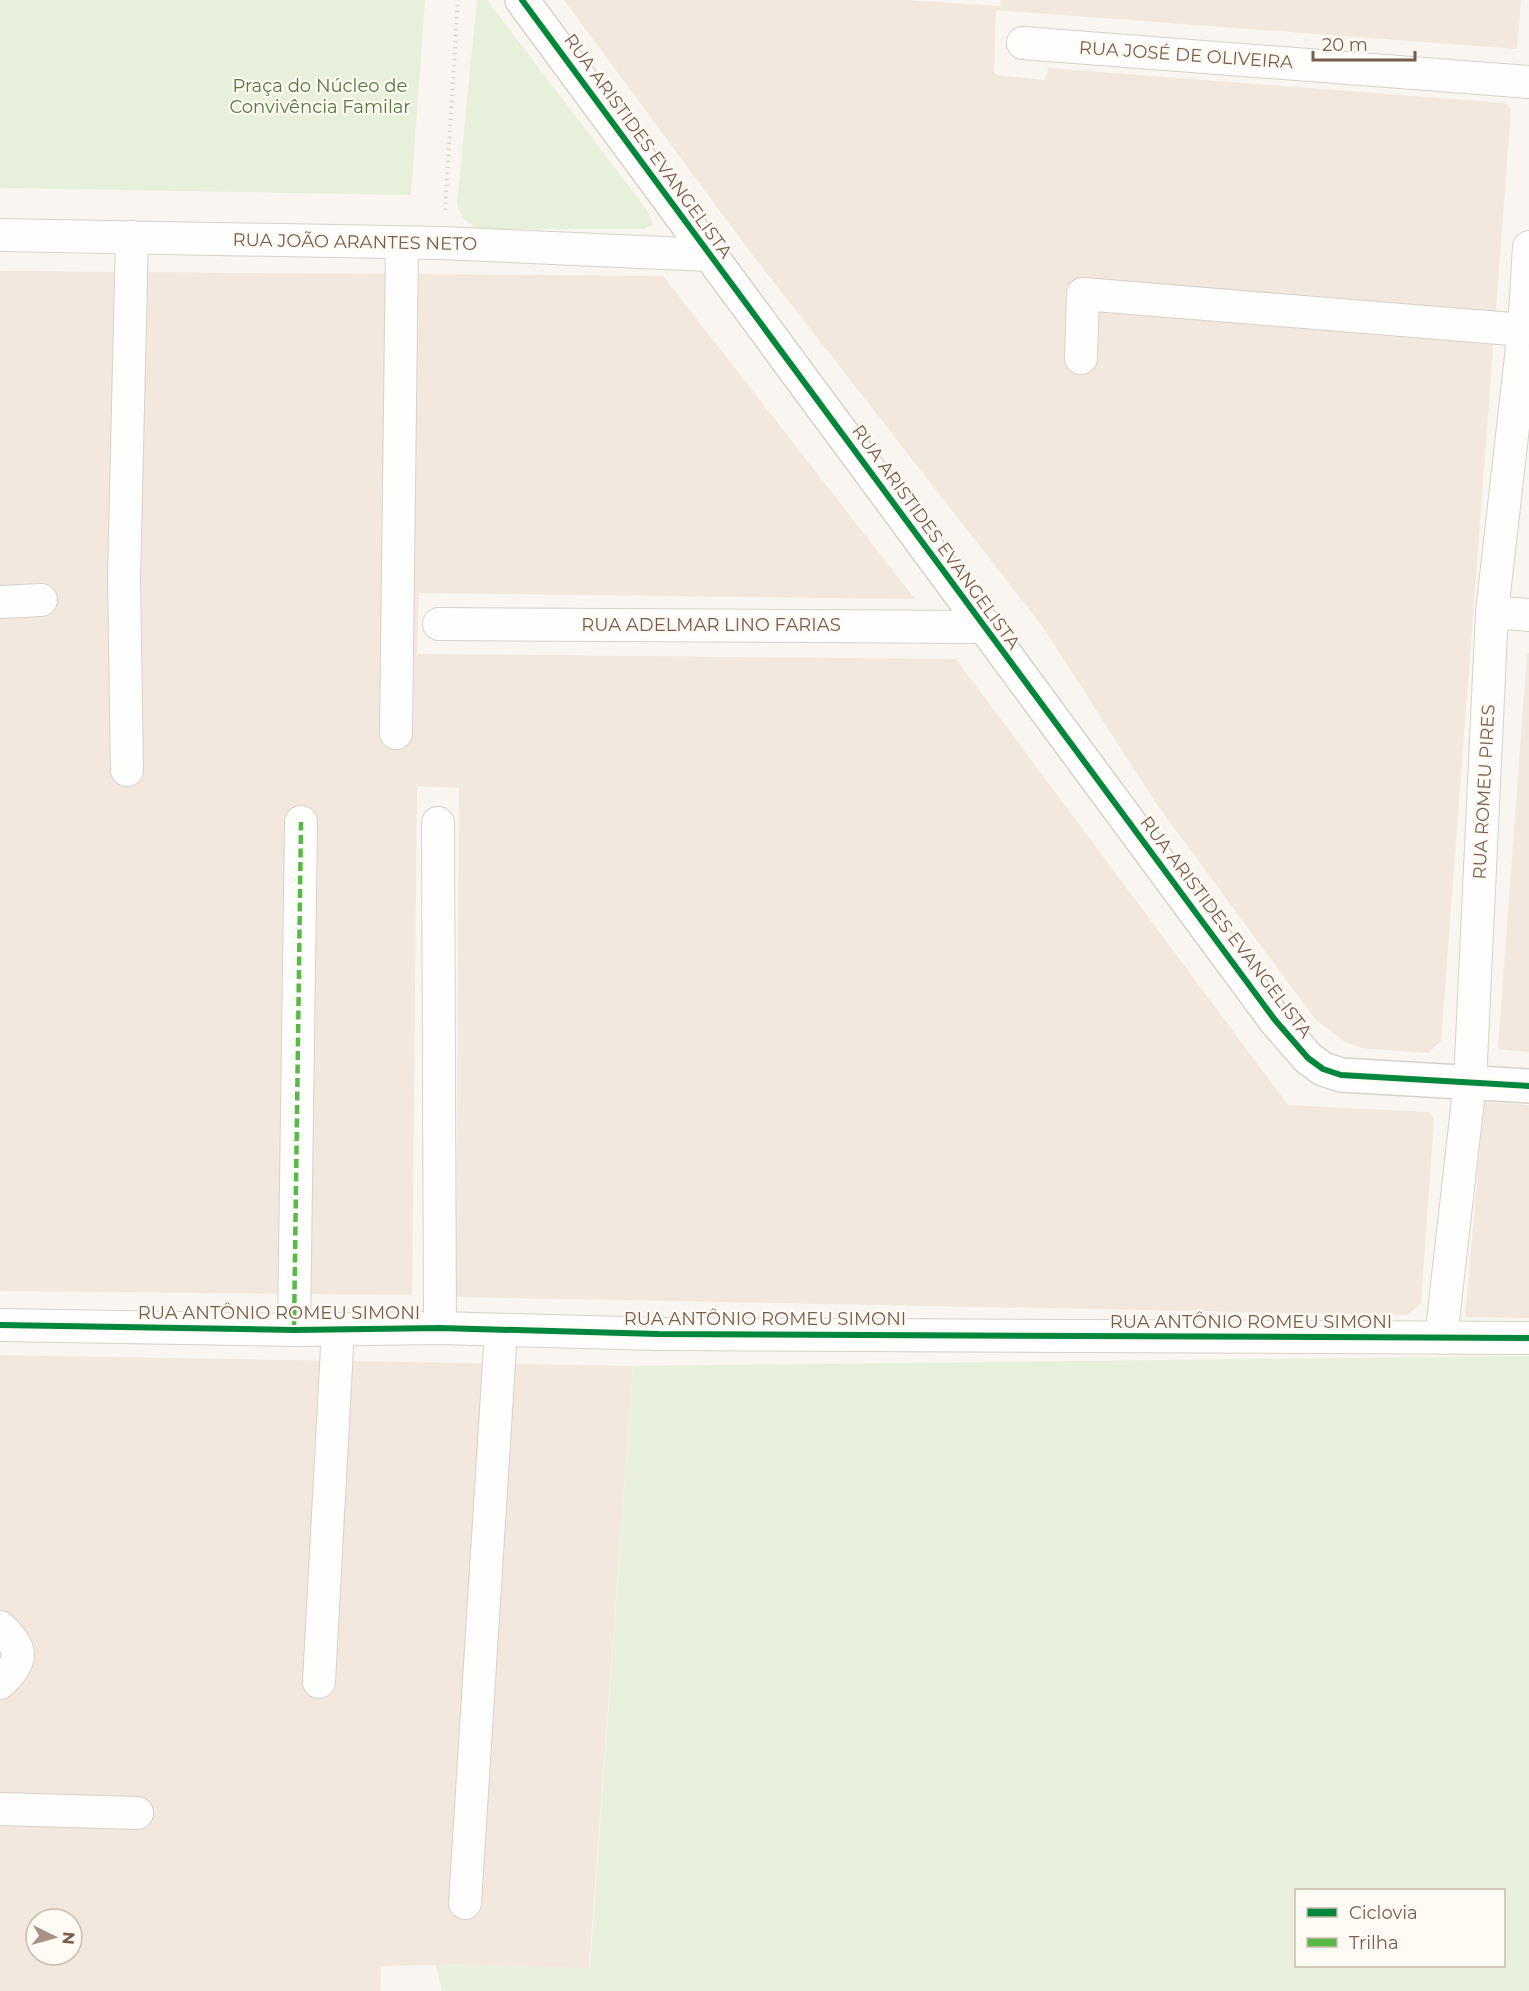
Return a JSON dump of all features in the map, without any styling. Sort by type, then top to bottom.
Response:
[{"type":"street","name":"RUA ARISTIDES EVANGELISTA","points":[[522,0],[983,627],[1275,1020],[1308,1058],[1323,1069],[1341,1075],[1470,1082]]},
{"type":"street","name":"RUA JOSÉ DE OLIVEIRA","points":[[1023,43],[1529,82]]},
{"type":"street","name":"RUA JOÃO ARANTES NETO","points":[[0,235],[442,243],[709,255]]},
{"type":"street","points":[[127,770],[124,578],[132,237]]},
{"type":"street","points":[[396,733],[402,243]]},
{"type":"street","name":"RUA ROMEU PIRES","points":[[1441,1338],[1470,1082],[1492,612],[1524,330],[1529,247]]},
{"type":"street","points":[[1081,358],[1083,294],[1524,330]]},
{"type":"street","points":[[0,602],[41,600]]},
{"type":"street","points":[[1492,612],[1529,615]]},
{"type":"street","name":"RUA ADELMAR LINO FARIAS","points":[[439,624],[983,627]]},
{"type":"street","points":[[294,1330],[301,822]]},
{"type":"street","points":[[438,823],[440,1328]]},
{"type":"street","points":[[1470,1082],[1529,1086]]},
{"type":"street","name":"RUA ANTÔNIO ROMEU SIMONI","points":[[0,1325],[294,1330],[440,1328],[658,1334],[1529,1338]]},
{"type":"street","points":[[319,1682],[338,1329]]},
{"type":"street","points":[[465,1903],[501,1331]]},
{"type":"street","points":[[0,1627],[14,1641],[19,1655],[13,1670],[0,1683]]},
{"type":"street","points":[[0,1809],[137,1813]]},
{"type":"path","points":[[442,243],[458,0]]},
{"type":"shaded area","points":[[564,0],[906,0],[1000,6],[1001,0],[1521,0],[1517,49],[996,10],[994,73],[998,75],[1045,80],[1048,68],[1505,103],[1511,109],[1441,1041],[1428,1053],[1362,1048],[1345,1042],[1315,1019],[1155,802],[1043,627],[748,249]]},
{"type":"shaded area","points":[[0,271],[663,276],[915,599],[419,593],[417,654],[956,659],[1288,1105],[1428,1112],[1434,1118],[1421,1303],[1407,1315],[456,1297],[459,788],[417,786],[412,1295],[0,1291]]},
{"type":"shaded area","points":[[1527,653],[1529,653],[1529,1052],[1498,1049]]},
{"type":"shaded area","points":[[1484,1102],[1529,1105],[1529,1318],[1465,1317]]},
{"type":"shaded area","points":[[0,1355],[633,1366],[589,1968],[381,1966],[380,1991],[0,1991]]},
{"type":"green space","name":"Praça do Núcleo de Convivência Familar","points":[[0,0],[425,0],[411,195],[0,188]]},
{"type":"green space","points":[[477,0],[487,0],[647,210],[653,224],[645,229],[481,229],[471,225],[462,216],[457,203]]},
{"type":"green space","points":[[1529,1356],[1529,1991],[442,1991],[436,1965],[590,1968],[633,1366]]},
{"type":"marked path","points":[[294,1330],[301,822]]},
{"type":"cycle path","points":[[522,0],[1275,1020],[1308,1058],[1323,1069],[1341,1075],[1529,1086]]},
{"type":"cycle path","points":[[0,1325],[294,1330],[440,1328],[658,1334],[1529,1338]]}]
